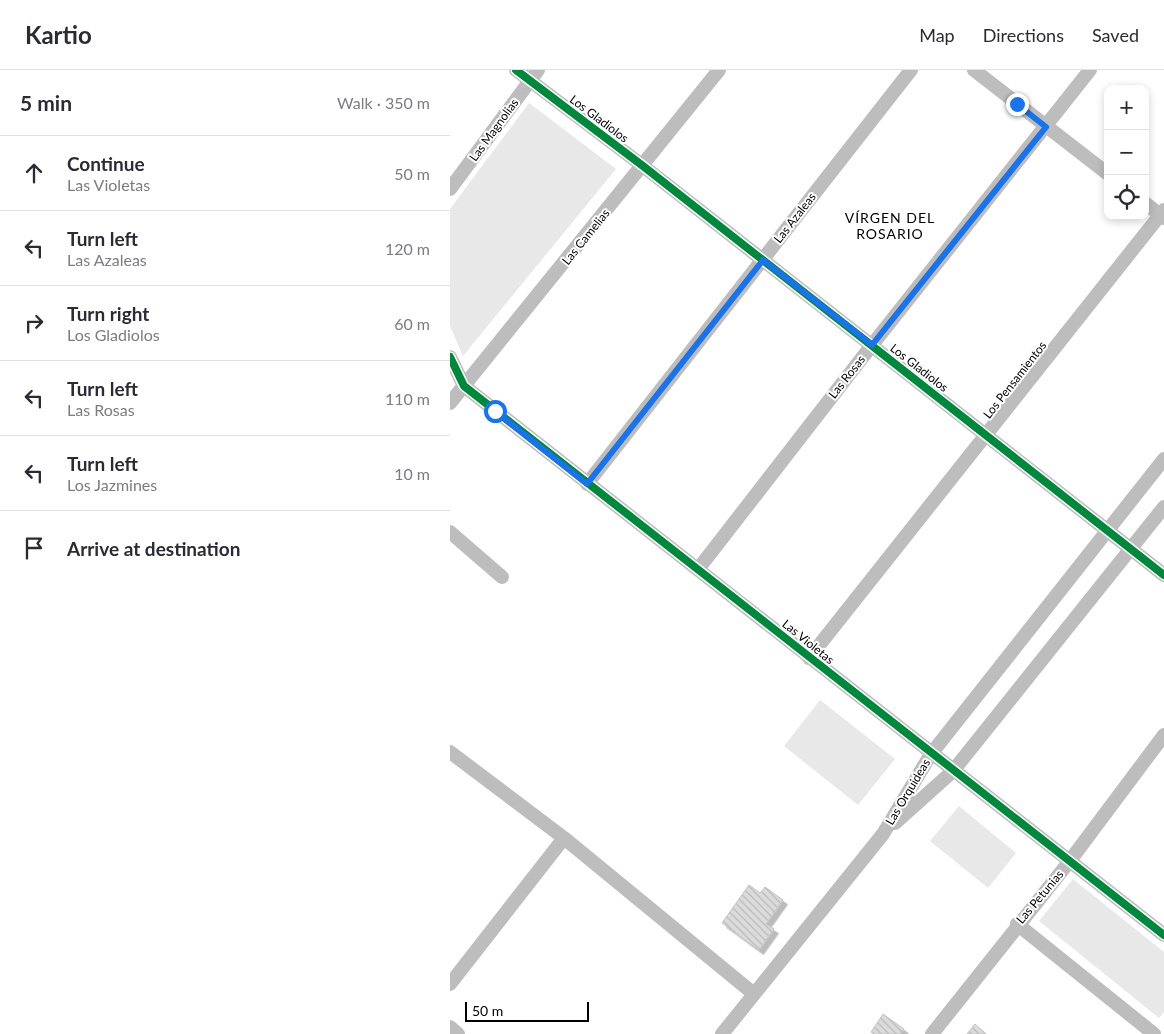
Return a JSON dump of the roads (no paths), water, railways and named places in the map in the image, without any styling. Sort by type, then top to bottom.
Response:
[{"type":"street","name":"Los Gladiolos","points":[[516,70],[643,166],[1164,575]]},
{"type":"street","name":"Las Magnolias","points":[[450,190],[538,70]]},
{"type":"street","name":"Las Camelias","points":[[450,403],[719,70]]},
{"type":"street","name":"Las Azaleas","points":[[587,484],[910,70]]},
{"type":"street","points":[[974,70],[1104,171]]},
{"type":"street","name":"Las Rosas","points":[[699,568],[872,345],[1090,70]]},
{"type":"street","points":[[1149,205],[1163,214]]},
{"type":"street","name":"Los Pensamientos","points":[[809,658],[1163,214]]},
{"type":"street","name":"Las Violetas","points":[[450,357],[464,386],[587,484],[699,568],[809,658],[1164,935]]},
{"type":"street","name":"Las Orquideas","points":[[883,834],[932,754],[1164,459]]},
{"type":"street","name":"Las Orquideas","points":[[883,834],[953,771],[1164,507]]},
{"type":"street","points":[[450,532],[502,577]]},
{"type":"street","name":"Las Petunias","points":[[932,1034],[1017,924],[1069,862],[1164,735]]},
{"type":"street","points":[[450,752],[564,838],[754,994]]},
{"type":"street","points":[[722,1034],[883,834]]},
{"type":"street","points":[[450,984],[564,838]]},
{"type":"street","points":[[1017,924],[1154,1034]]},
{"type":"street","points":[[450,1027],[458,1034]]},
{"type":"district","name":"VÍRGEN DEL ROSARIO","points":[[890,226]]}]
